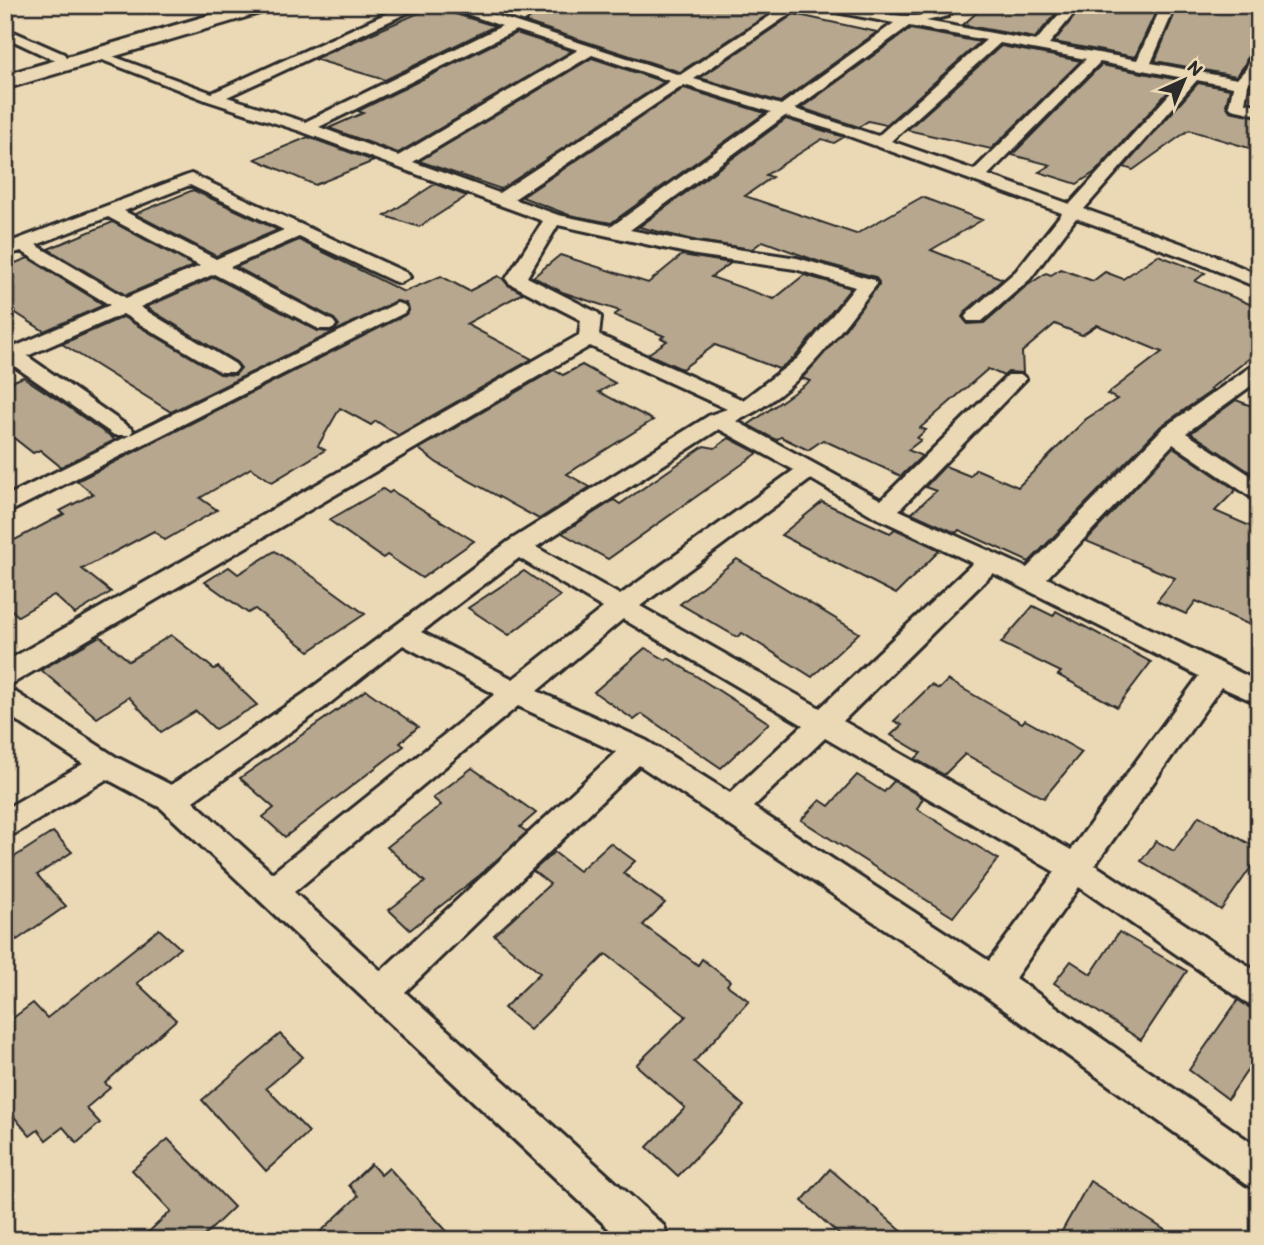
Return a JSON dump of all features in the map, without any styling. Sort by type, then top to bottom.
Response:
[{"type":"main road","points":[[5,72],[234,5]]},
{"type":"main road","points":[[5,82],[267,5]]},
{"type":"street","points":[[213,98],[417,5]]},
{"type":"street","points":[[448,5],[784,110],[1201,257],[1259,282]]},
{"type":"street","points":[[500,201],[796,5]]},
{"type":"street","points":[[820,5],[1040,45],[1095,59],[1241,84]]},
{"type":"street","points":[[614,233],[906,21],[943,13],[951,5]]},
{"type":"street","points":[[1040,45],[1074,5]]},
{"type":"street","points":[[1142,66],[1169,5]]},
{"type":"street","points":[[306,128],[514,25]]},
{"type":"street","points":[[5,32],[59,57]]},
{"type":"street","points":[[879,143],[996,39]]},
{"type":"street","points":[[400,162],[589,50]]},
{"type":"street","points":[[1259,53],[1256,71],[1241,84],[1237,106],[1259,110]]},
{"type":"street","points":[[99,56],[554,219],[614,233],[797,264],[867,284],[805,362],[745,409],[718,420],[518,547],[315,700],[172,800]]},
{"type":"street","points":[[977,177],[1095,59]]},
{"type":"street","points":[[975,317],[1023,275],[1072,212],[1194,75]]},
{"type":"street","points":[[14,248],[191,179],[400,276]]},
{"type":"street","points":[[110,211],[326,324]]},
{"type":"street","points":[[554,219],[516,279],[591,317],[589,338]]},
{"type":"street","points":[[7,354],[301,229]]},
{"type":"street","points":[[14,248],[124,306],[228,368]]},
{"type":"street","points":[[5,508],[397,309]]},
{"type":"street","points":[[589,338],[745,409]]},
{"type":"street","points":[[5,675],[589,338]]},
{"type":"street","points":[[7,354],[122,430]]},
{"type":"street","points":[[1030,580],[1171,433],[1259,370]]},
{"type":"street","points":[[883,512],[1016,379]]},
{"type":"street","points":[[718,420],[883,512],[1030,580],[1259,694]]},
{"type":"street","points":[[1171,433],[1259,492]]},
{"type":"street","points":[[271,892],[621,607],[810,469]]},
{"type":"street","points":[[518,547],[1077,869],[1259,992]]},
{"type":"street","points":[[732,809],[990,561]]},
{"type":"street","points":[[401,633],[516,693],[636,750],[732,809],[993,982],[1259,1171]]},
{"type":"street","points":[[993,982],[1217,672]]},
{"type":"street","points":[[5,699],[106,765],[172,800],[649,1240]]},
{"type":"street","points":[[381,993],[636,750]]},
{"type":"street","points":[[5,824],[106,765]]},
{"type":"building","points":[[550,5],[753,5],[775,10],[680,72],[525,22]]},
{"type":"building","points":[[985,5],[1063,5],[1035,38],[963,25]]},
{"type":"building","points":[[1083,5],[1159,5],[1135,57],[1054,42]]},
{"type":"building","points":[[1178,5],[1231,5],[1259,10],[1259,27],[1244,66],[1236,76],[1155,61]]},
{"type":"building","points":[[432,7],[495,26],[385,80],[314,59]]},
{"type":"building","points":[[794,14],[877,32],[780,102],[700,78]]},
{"type":"building","points":[[910,29],[980,42],[886,125],[868,121],[859,127],[801,108]]},
{"type":"building","points":[[516,33],[572,51],[398,153],[329,128],[363,113],[358,111]]},
{"type":"building","points":[[1001,46],[1081,61],[991,149],[907,130]]},
{"type":"building","points":[[592,58],[664,82],[501,189],[419,161]]},
{"type":"building","points":[[1101,65],[1179,80],[1095,172],[1077,184],[1039,172],[1051,165],[1012,155]]},
{"type":"building","points":[[1198,83],[1230,89],[1226,105],[1230,111],[1259,117],[1259,151],[1189,130],[1133,170],[1124,167]]},
{"type":"building","points":[[684,88],[765,113],[611,223],[569,215],[522,197]]},
{"type":"building","points":[[786,119],[844,137],[834,143],[822,139],[766,175],[772,177],[745,196],[856,234],[922,197],[982,220],[931,250],[1003,279],[966,311],[962,317],[968,324],[984,323],[1025,287],[1046,273],[1051,275],[1061,269],[1093,281],[1105,272],[1123,279],[1158,255],[1205,273],[1195,281],[1259,308],[1259,351],[1210,389],[1213,390],[1161,426],[1029,562],[959,530],[956,533],[912,513],[936,491],[925,487],[945,466],[970,476],[976,469],[1018,487],[1086,419],[1117,399],[1107,394],[1162,352],[1097,325],[1082,335],[1055,324],[1022,352],[1023,373],[1008,372],[1004,376],[988,369],[920,428],[926,430],[917,438],[921,440],[908,450],[922,456],[901,476],[823,440],[808,450],[781,437],[776,440],[748,425],[810,381],[802,378],[846,328],[879,282],[875,277],[820,262],[763,241],[752,249],[697,241],[639,227]]},
{"type":"building","points":[[308,137],[374,161],[315,185],[255,159]]},
{"type":"building","points":[[435,184],[467,196],[419,227],[385,216]]},
{"type":"building","points":[[193,190],[278,230],[216,256],[135,214]]},
{"type":"building","points":[[113,222],[194,266],[126,295],[48,249]]},
{"type":"building","points":[[299,240],[404,292],[441,276],[469,291],[498,276],[523,293],[466,324],[532,359],[398,435],[376,421],[371,425],[340,408],[318,446],[325,450],[272,482],[251,468],[200,498],[217,510],[165,540],[154,531],[82,569],[111,592],[75,614],[54,595],[18,616],[5,604],[5,545],[64,514],[60,511],[93,494],[77,481],[409,311],[406,303],[396,301],[171,412],[62,344],[123,317],[220,374],[235,375],[241,368],[236,362],[146,307],[214,277],[318,331],[333,332],[339,325],[334,319],[236,267]]},
{"type":"building","points":[[560,255],[648,283],[682,255],[731,263],[711,277],[774,299],[804,275],[851,288],[796,356],[779,369],[715,345],[682,369],[648,354],[667,341],[661,338],[664,336],[614,315],[620,311],[562,292],[533,277]]},
{"type":"building","points":[[28,258],[104,305],[44,331],[5,306],[5,267]]},
{"type":"building","points":[[582,365],[615,383],[599,392],[653,420],[567,474],[590,487],[539,519],[437,463],[419,449],[554,370],[563,375]]},
{"type":"building","points":[[23,377],[115,440],[61,467],[40,450],[33,453],[5,431],[5,385]]},
{"type":"building","points":[[1236,400],[1259,409],[1259,465],[1251,473],[1191,433]]},
{"type":"building","points":[[729,438],[758,453],[608,559],[562,533],[614,500],[620,504],[704,446],[715,448]]},
{"type":"building","points":[[1173,447],[1236,490],[1215,511],[1259,530],[1259,629],[1196,601],[1186,614],[1157,601],[1175,578],[1086,541]]},
{"type":"building","points":[[383,489],[389,493],[392,491],[474,541],[422,578],[387,555],[383,558],[329,520]]},
{"type":"building","points":[[822,502],[890,533],[895,529],[940,550],[896,594],[781,535]]},
{"type":"building","points":[[275,551],[365,614],[309,651],[255,609],[248,613],[205,582],[229,567],[238,574]]},
{"type":"building","points":[[737,559],[859,633],[812,677],[742,633],[737,637],[680,604]]},
{"type":"building","points":[[524,571],[560,596],[509,635],[468,608]]},
{"type":"building","points":[[1033,606],[1053,616],[1056,611],[1151,662],[1117,707],[1058,675],[1061,672],[1001,643]]},
{"type":"building","points":[[171,635],[214,669],[218,667],[257,705],[215,729],[196,711],[161,732],[129,697],[97,718],[41,670],[100,636],[129,661]]},
{"type":"building","points":[[645,648],[666,660],[668,658],[769,723],[721,768],[642,714],[634,720],[594,692]]},
{"type":"building","points":[[948,680],[1022,723],[1025,720],[1082,752],[1044,798],[965,754],[944,775],[915,759],[921,753],[891,735],[902,725],[894,721],[931,685],[939,689]]},
{"type":"building","points":[[366,690],[418,727],[400,743],[404,746],[285,837],[263,817],[274,808],[240,778]]},
{"type":"building","points":[[472,768],[536,813],[520,827],[527,832],[480,875],[410,930],[389,910],[425,882],[387,847],[441,805],[433,798]]},
{"type":"building","points":[[857,775],[884,792],[894,781],[923,798],[917,809],[998,859],[953,917],[801,820],[820,800],[829,806]]},
{"type":"building","points":[[1199,816],[1259,849],[1259,856],[1221,910],[1141,861],[1156,841],[1174,851]]},
{"type":"building","points":[[53,832],[72,852],[37,875],[66,906],[17,940],[5,926],[5,863]]},
{"type":"building","points":[[610,843],[635,861],[623,873],[665,903],[643,925],[698,965],[702,959],[730,981],[727,985],[749,1001],[694,1062],[744,1106],[678,1176],[647,1147],[685,1108],[636,1065],[686,1016],[606,954],[530,1030],[504,1008],[540,973],[494,935],[550,884],[533,871],[554,852],[579,871]]},
{"type":"building","points":[[159,929],[180,948],[137,983],[176,1020],[105,1083],[110,1088],[86,1108],[100,1123],[77,1143],[63,1127],[46,1140],[38,1130],[30,1136],[5,1106],[5,1024],[33,1003],[47,1018]]},
{"type":"building","points":[[1119,932],[1187,971],[1141,1040],[1054,983],[1071,961],[1091,974]]},
{"type":"building","points":[[1238,1000],[1259,1014],[1259,1053],[1228,1099],[1189,1070]]},
{"type":"building","points":[[280,1034],[303,1057],[266,1088],[309,1132],[266,1171],[202,1100]]},
{"type":"building","points":[[168,1139],[234,1207],[200,1240],[140,1240],[171,1211],[132,1170]]},
{"type":"building","points":[[371,1164],[381,1175],[389,1168],[455,1240],[312,1240],[358,1196],[349,1185]]},
{"type":"building","points":[[830,1169],[912,1240],[845,1240],[802,1201]]},
{"type":"building","points":[[1090,1181],[1180,1240],[1057,1240]]}]
